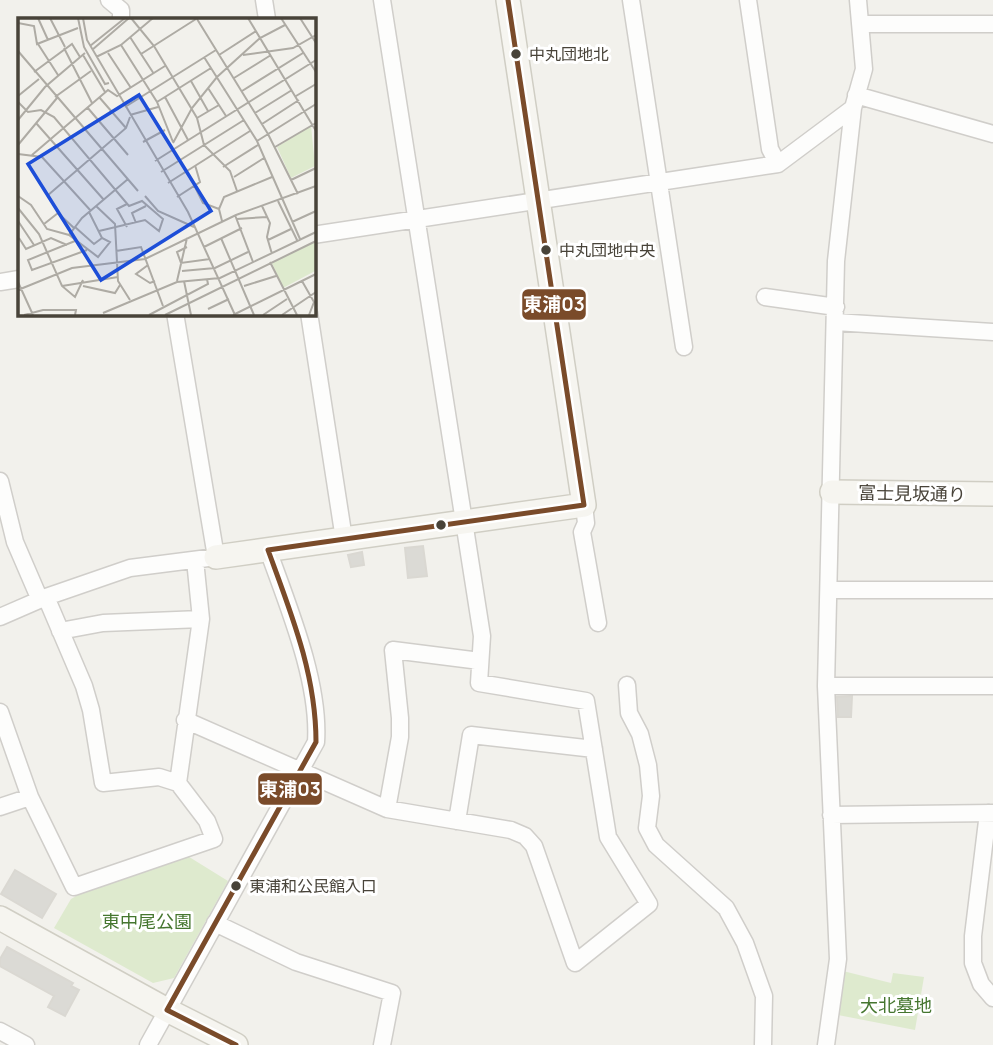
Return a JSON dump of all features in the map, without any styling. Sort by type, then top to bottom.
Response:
[{"type":"street","points":[[109,0],[121,10],[121,18]]},
{"type":"street","points":[[264,0],[267,18]]},
{"type":"street","points":[[185,720],[387,809],[511,830],[525,836],[534,846],[575,963],[649,904],[608,836],[586,701],[479,683],[482,636],[382,0]]},
{"type":"street","points":[[508,0],[584,505],[586,523],[582,532],[598,623]]},
{"type":"street","points":[[631,0],[684,347]]},
{"type":"street","points":[[748,0],[770,149],[778,164]]},
{"type":"street","points":[[826,1045],[838,959],[826,686],[836,261],[855,102],[864,69],[858,0]]},
{"type":"street","points":[[860,24],[993,23]]},
{"type":"street","points":[[315,235],[778,164],[855,102]]},
{"type":"street","points":[[855,102],[993,134]]},
{"type":"street","points":[[0,282],[18,279]]},
{"type":"street","points":[[765,297],[835,314],[993,332]]},
{"type":"street","points":[[175,315],[206,559],[201,619],[178,783]]},
{"type":"street","points":[[309,315],[344,539]]},
{"type":"street","points":[[0,481],[7,545],[43,598],[84,687],[91,710],[103,783],[159,777],[178,783],[207,821],[214,839],[74,887],[30,797],[0,712]]},
{"type":"street","name":"富士見坂通り","points":[[832,492],[993,494]]},
{"type":"street","points":[[0,618],[43,598],[130,568],[584,505]]},
{"type":"street","points":[[148,1045],[316,742],[317,730],[307,663],[268,550]]},
{"type":"street","points":[[830,590],[993,590]]},
{"type":"street","points":[[60,631],[103,623],[201,619]]},
{"type":"street","points":[[387,809],[400,737],[393,650],[480,661]]},
{"type":"street","points":[[627,685],[629,713],[640,734],[648,765],[651,796],[647,828],[656,845],[726,908],[745,943],[764,996],[763,1045]]},
{"type":"street","points":[[826,686],[993,686]]},
{"type":"street","points":[[457,821],[471,735],[594,749]]},
{"type":"street","points":[[0,807],[30,797]]},
{"type":"street","points":[[831,815],[991,813],[973,936],[973,963],[981,984],[993,998]]},
{"type":"street","points":[[0,918],[236,1045]]},
{"type":"street","points":[[215,923],[296,962],[392,993],[382,1045]]},
{"type":"street","points":[[0,1031],[26,1045]]},
{"type":"green space","name":"東中尾公園","points":[[186,855],[228,881],[174,978],[153,983],[54,928],[71,899],[96,885]]},
{"type":"green space","name":"大北墓地","points":[[843,971],[891,983],[893,973],[924,977],[915,1030],[838,1015]]},
{"type":"building","points":[[423,546],[427,576],[408,578],[405,548]]},
{"type":"building","points":[[362,552],[364,565],[351,567],[348,555]]},
{"type":"building","points":[[852,696],[851,717],[838,717],[837,697]]},
{"type":"building","points":[[15,870],[56,894],[42,918],[1,894]]},
{"type":"building","points":[[7,947],[73,983],[71,986],[79,990],[65,1016],[48,1007],[54,996],[0,966],[0,959]]},
{"type":"transit line","name":"東浦03","points":[[508,0],[584,505]]},
{"type":"transit line","name":"東浦03","points":[[268,550],[584,505]]},
{"type":"transit line","name":"東浦03","points":[[167,1010],[316,742],[307,668],[268,550]]},
{"type":"transit line","name":"東浦03","points":[[167,1010],[236,1045]]},
{"type":"place","name":"中丸団地北","points":[[516,54]]},
{"type":"place","name":"中丸団地中央","points":[[546,250]]},
{"type":"place","name":"東浦和公民館入口","points":[[236,886]]}]
